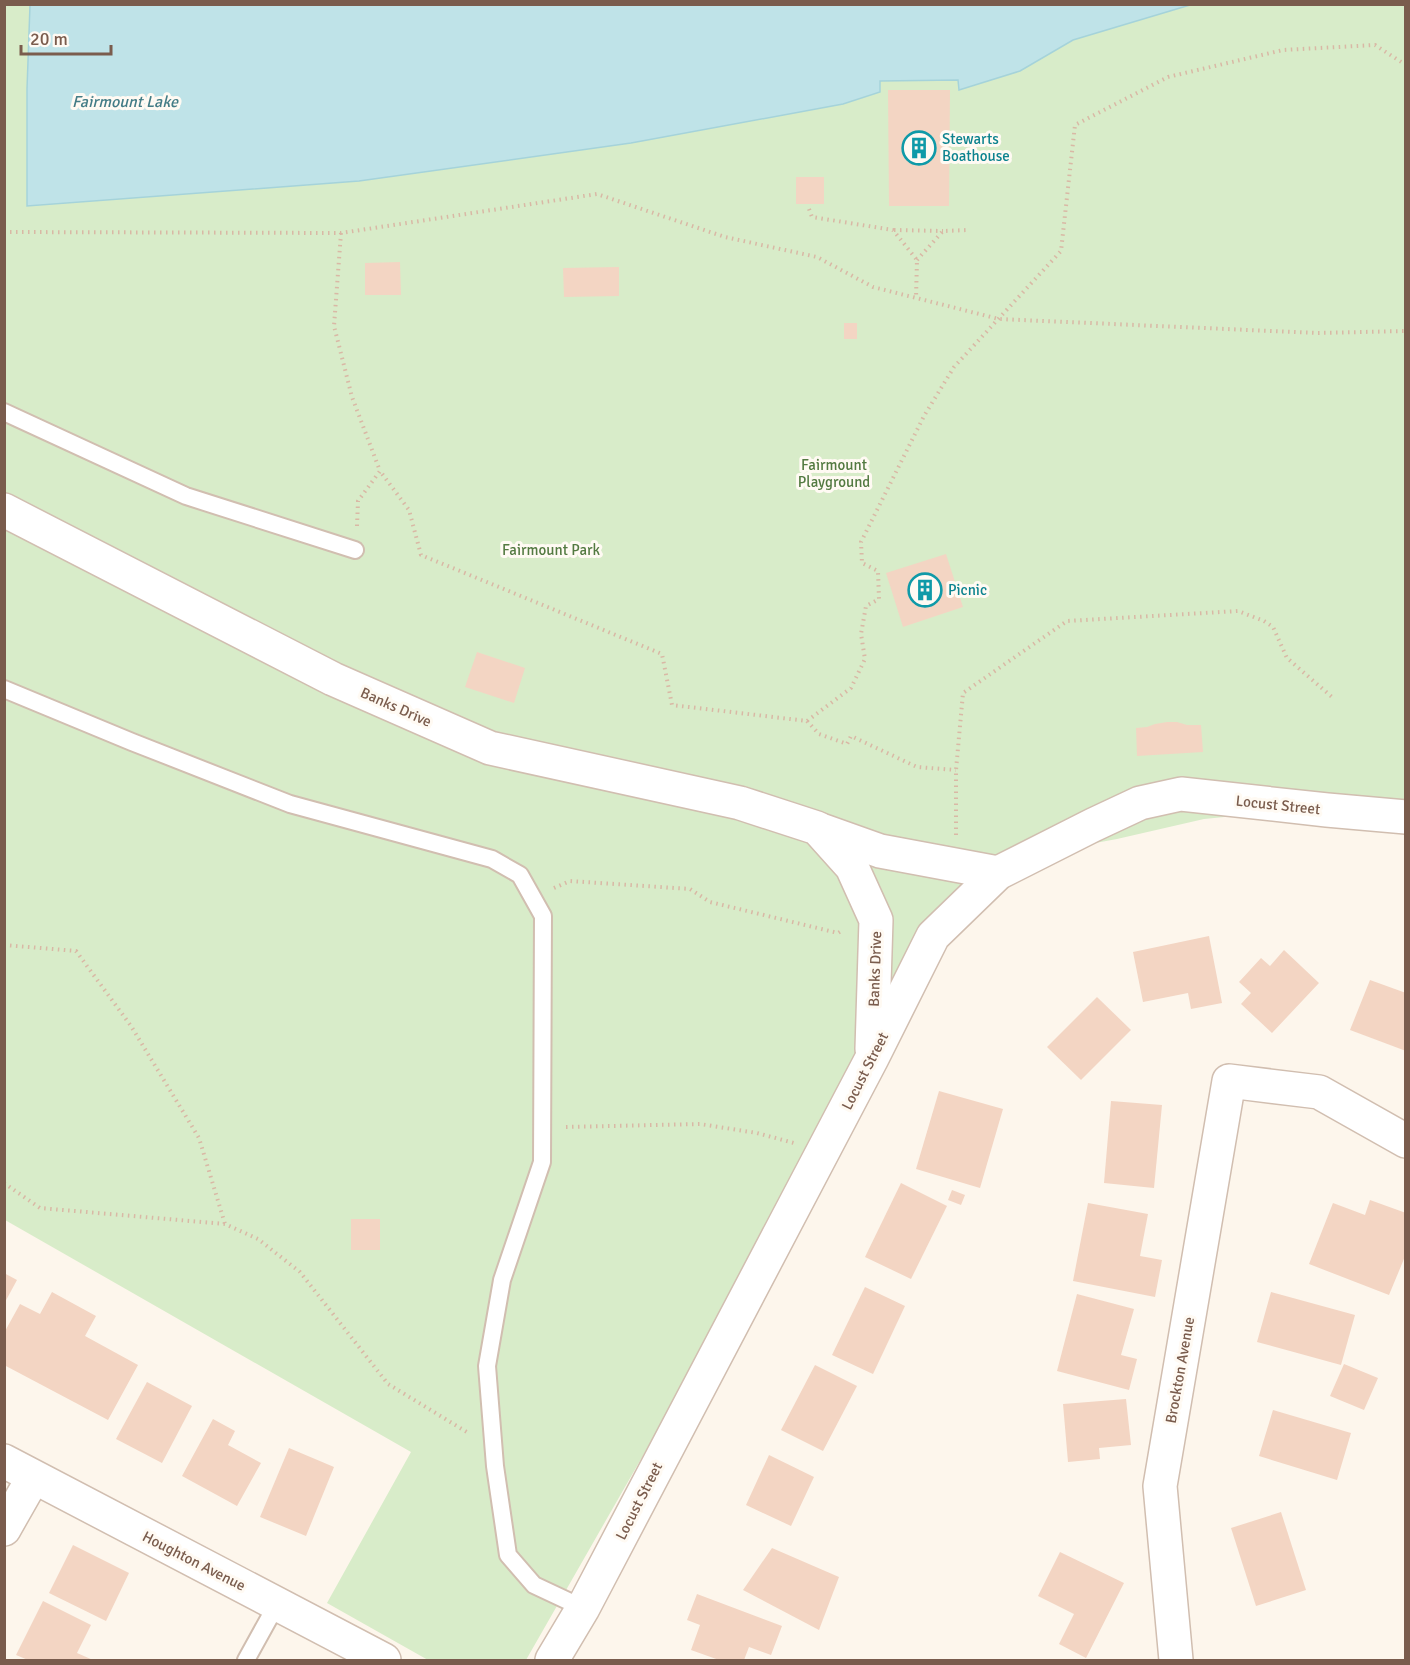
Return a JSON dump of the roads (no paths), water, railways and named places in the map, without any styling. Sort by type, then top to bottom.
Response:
[{"type":"street","name":"Banks Drive","points":[[4,510],[333,679],[490,748],[741,803],[880,851],[998,873]]},
{"type":"street","name":"Locust Street","points":[[552,1660],[584,1608],[872,1058],[933,936],[998,873],[1140,803],[1181,794],[1406,817]]},
{"type":"street","name":"Banks Drive","points":[[816,828],[852,867],[876,920],[872,1058]]},
{"type":"street","name":"Brockton Avenue","points":[[1176,1660],[1160,1486],[1229,1081],[1318,1092],[1406,1141]]},
{"type":"street","name":"Houghton Avenue","points":[[4,1461],[384,1660]]},
{"type":"street","points":[[4,1529],[33,1478]]},
{"type":"lane","points":[[4,412],[186,496],[355,550]]},
{"type":"lane","points":[[4,689],[290,804],[492,859],[520,875],[543,916],[542,1162],[502,1280],[487,1366],[494,1449],[508,1555],[534,1585],[584,1608]]},
{"type":"lane","points":[[246,1660],[277,1604]]},
{"type":"water","name":"Fairmount Lake","points":[[30,4],[1190,5],[1073,40],[1020,71],[959,90],[958,80],[880,81],[880,92],[843,104],[631,143],[359,181],[27,206]]},
{"type":"place","name":"Stewarts Boathouse","points":[[919,148]]},
{"type":"place","name":"Picnic","points":[[925,590]]},
{"type":"park label","name":"Fairmount Playground","points":[[834,474]]},
{"type":"park label","name":"Fairmount Park","points":[[551,550]]}]
